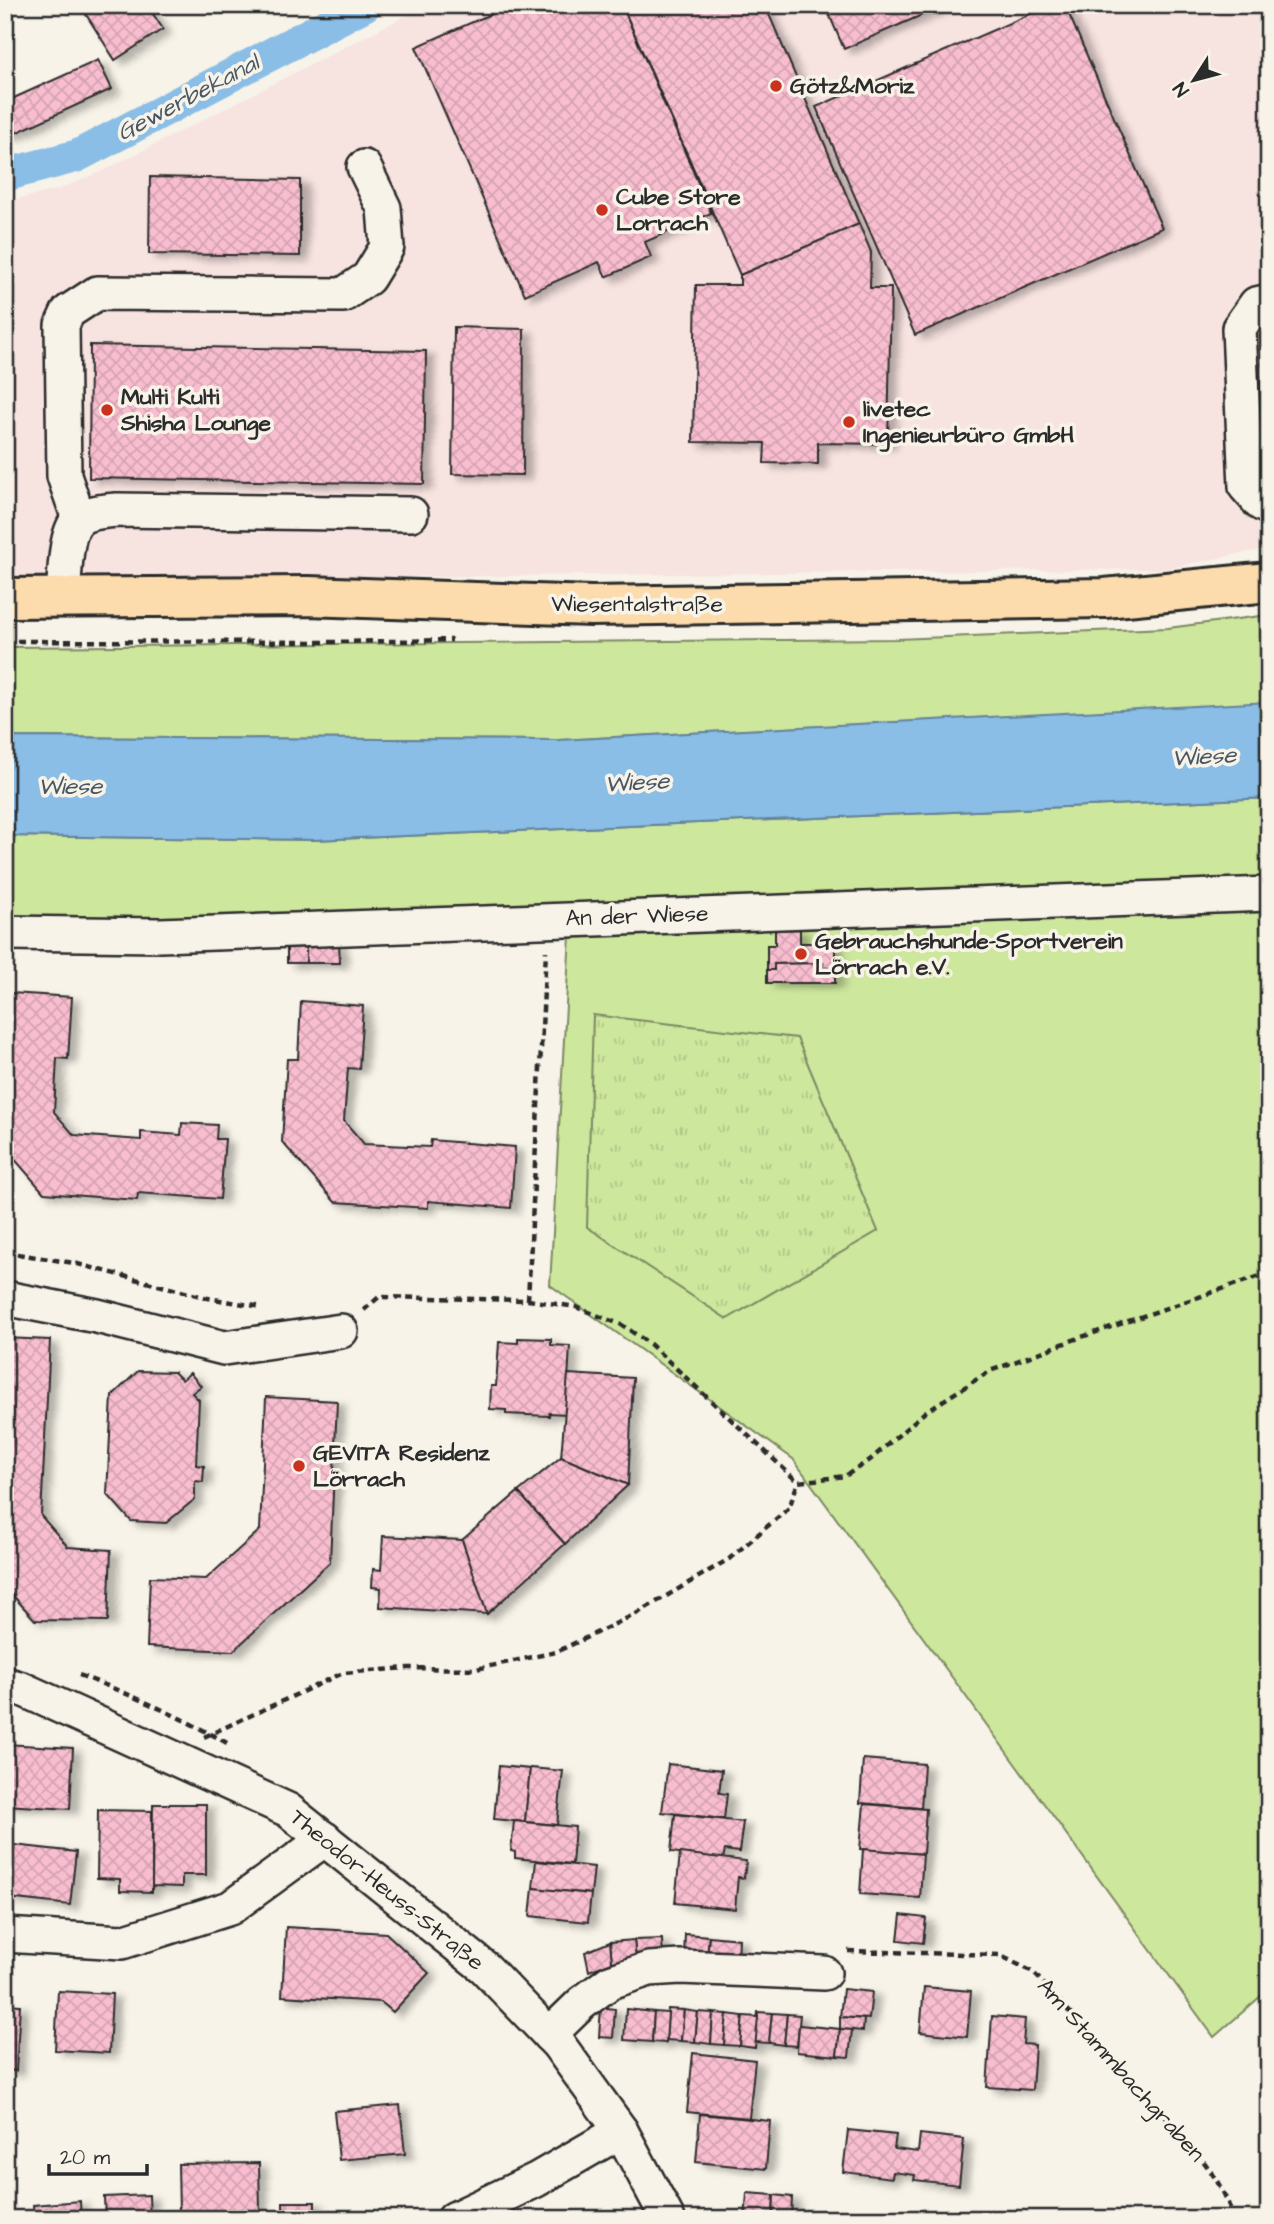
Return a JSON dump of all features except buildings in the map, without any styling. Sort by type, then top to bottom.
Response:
[{"type":"main road","name":"Wiesentalstraße","points":[[5,598],[309,596],[592,606],[1105,598],[1269,582]]},
{"type":"street","points":[[79,519],[64,476],[62,325],[68,312],[97,293],[343,295],[368,278],[387,247],[384,208],[364,167]]},
{"type":"street","points":[[1269,301],[1256,304],[1239,328],[1246,487],[1260,503],[1269,508]]},
{"type":"street","points":[[63,597],[69,534],[79,519],[100,512],[117,510],[411,514]]},
{"type":"street","name":"An der Wiese","points":[[5,933],[160,935],[1269,894]]},
{"type":"street","points":[[5,1298],[97,1316],[224,1348],[341,1331]]},
{"type":"street","name":"Theodor-Heuss-Straße","points":[[5,1684],[22,1689],[288,1810],[485,1968],[558,2044],[621,2131],[668,2219]]},
{"type":"street","points":[[5,1935],[122,1942],[230,1908],[325,1839]]},
{"type":"street","points":[[549,2035],[582,2003],[610,1982],[649,1969],[680,1967],[824,1973]]},
{"type":"street","points":[[454,2219],[536,2180],[621,2131]]},
{"type":"path","points":[[528,1300],[547,919]]},
{"type":"path","points":[[5,1252],[74,1263],[196,1295],[270,1309]]},
{"type":"path","points":[[798,1482],[845,1476],[870,1460],[925,1412],[990,1371],[1089,1334],[1269,1273]]},
{"type":"path","points":[[341,1331],[379,1297],[528,1300],[576,1307],[622,1325],[650,1344],[798,1482]]},
{"type":"path","points":[[167,1755],[343,1673],[408,1668],[476,1669],[556,1652],[636,1614],[729,1559],[789,1508],[798,1482]]},
{"type":"path","name":"Am Stammbachgraben","points":[[824,1973],[849,1950],[999,1955],[1033,1972],[1191,2145],[1212,2171],[1229,2202],[1233,2219]]},
{"type":"shaded area","points":[[427,5],[1269,5],[1269,548],[1165,569],[5,581],[5,202],[57,190],[105,170]]},
{"type":"green space","points":[[1269,615],[1269,702],[1264,703],[559,740],[5,737],[5,647],[897,639],[1168,628]]},
{"type":"green space","points":[[1269,798],[1269,1989],[1214,2037],[793,1459],[550,1285],[570,935],[5,922],[5,836],[314,840]]},
{"type":"green space","points":[[593,1015],[797,1038],[878,1231],[727,1319],[587,1227]]},
{"type":"water","name":"Wiese","points":[[1269,702],[1269,798],[314,840],[5,836],[5,737],[559,740]]},
{"type":"waterway","name":"Gewerbekanal","points":[[5,175],[77,156],[365,5]]},
{"type":"place","name":"Götz&Moriz","points":[[776,86]]},
{"type":"place","name":"Cube Store Lorrach","points":[[602,210]]},
{"type":"place","name":"Multi Kulti Shisha Lounge","points":[[107,410]]},
{"type":"place","name":"livetec Ingenieurbüro GmbH","points":[[849,422]]},
{"type":"place","name":"Gebrauchshunde-Sportverein Lörrach e.V.","points":[[801,954]]},
{"type":"place","name":"GEVITA Residenz Lörrach","points":[[299,1466]]}]
